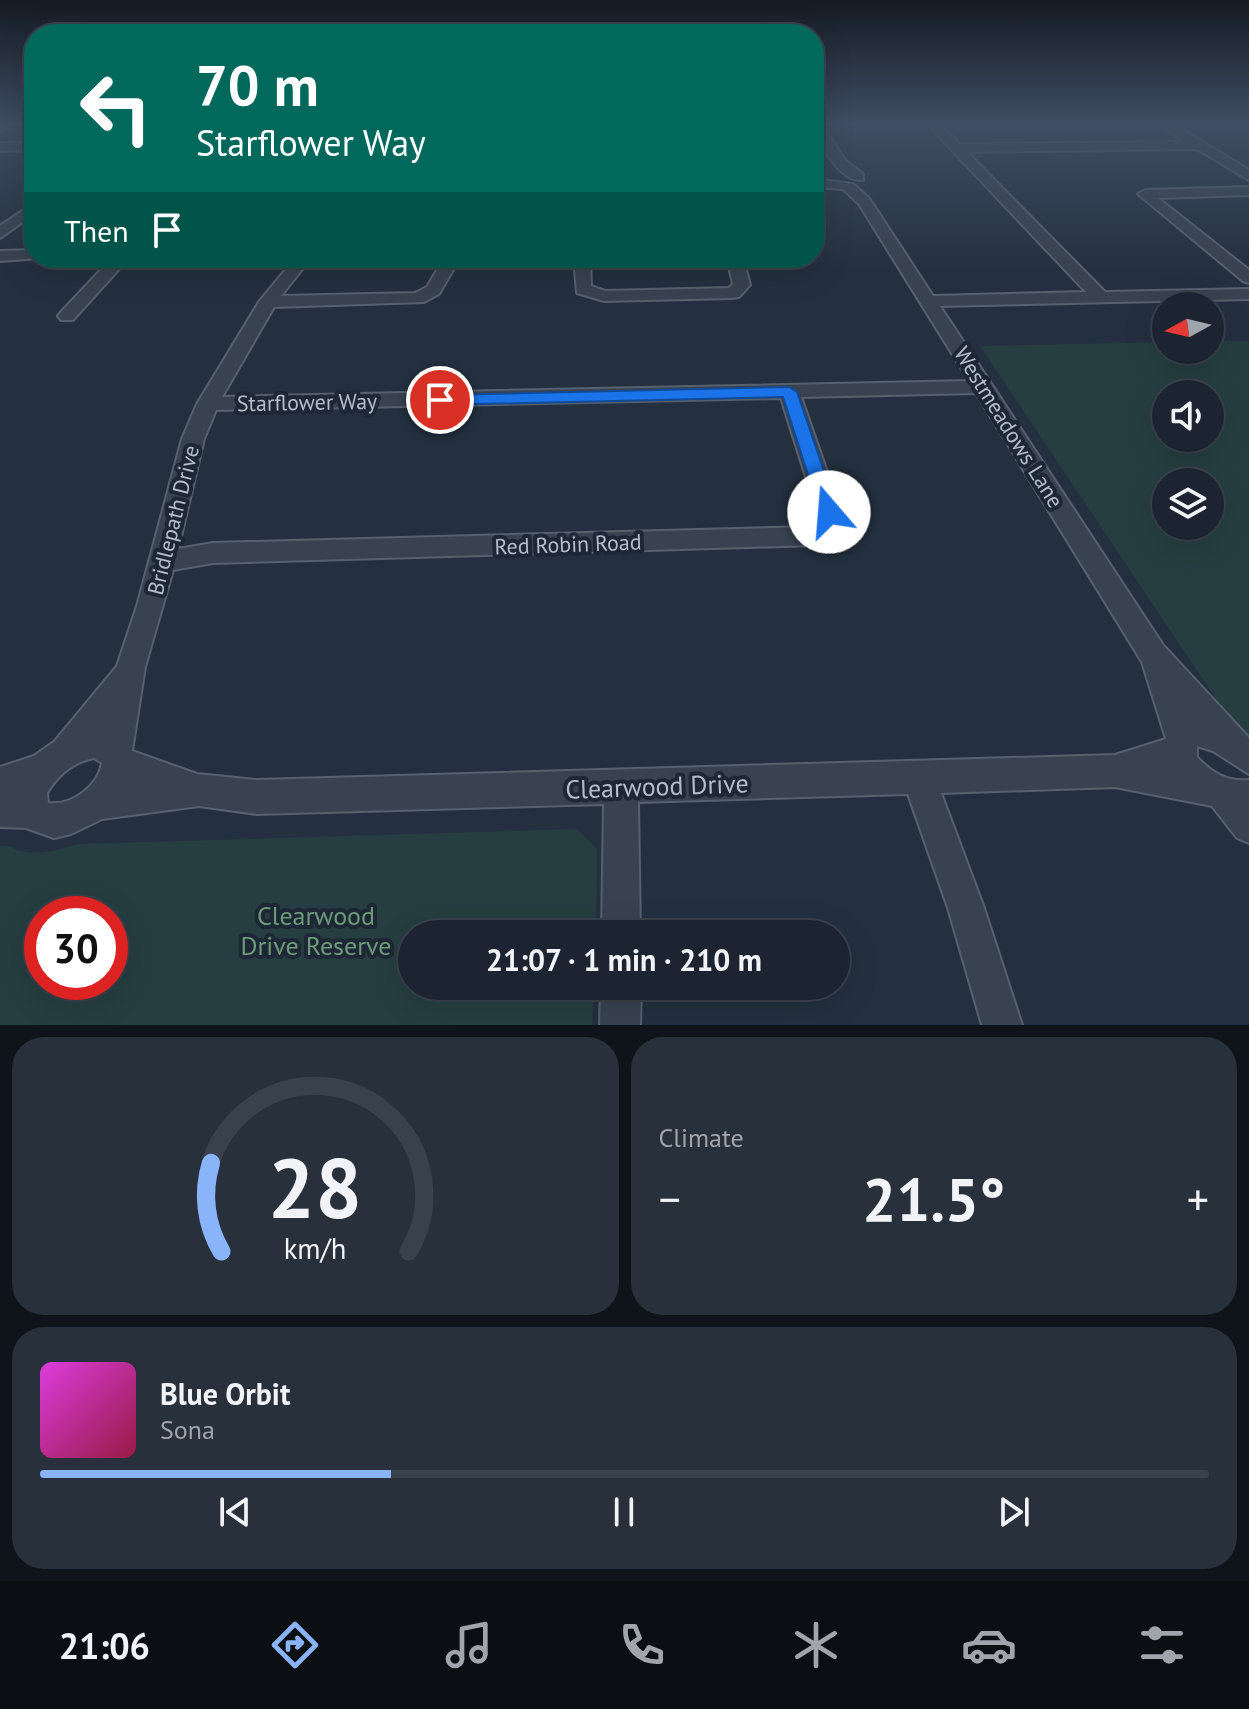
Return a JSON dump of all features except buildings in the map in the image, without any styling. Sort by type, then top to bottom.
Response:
[{"type":"street","name":"Westmeadows Lane","points":[[844,173],[929,301],[1153,654],[1239,749]]},
{"type":"street","points":[[979,173],[1100,297]]},
{"type":"street","points":[[824,182],[849,182]]},
{"type":"street","points":[[1249,191],[1145,194],[1249,278]]},
{"type":"street","points":[[0,233],[24,215]]},
{"type":"street","points":[[0,256],[24,255]]},
{"type":"street","points":[[67,316],[112,268]]},
{"type":"street","name":"Bridlepath Drive","points":[[96,803],[114,782],[131,667],[162,562],[182,471],[207,404],[268,302],[295,268]]},
{"type":"street","points":[[268,302],[418,298],[433,290],[446,268]]},
{"type":"street","points":[[582,268],[583,289],[604,296],[733,293],[742,285],[738,268]]},
{"type":"street","points":[[929,301],[1249,294]]},
{"type":"street","name":"Starflower Way","points":[[207,404],[983,387]]},
{"type":"street","name":"Red Robin Road","points":[[162,562],[213,553],[817,536],[829,526],[829,512],[789,392]]},
{"type":"street","name":"Westmeadows Lane","points":[[1153,654],[1193,774],[1228,794]]},
{"type":"street","name":"Bridlepath Drive","points":[[52,762],[94,719],[131,667]]},
{"type":"street","name":"Clearwood Drive","points":[[1115,771],[1181,745],[1188,734],[1198,732],[1239,749]]},
{"type":"street","name":"Clearwood Drive","points":[[52,762],[94,743],[111,747],[118,758],[199,790]]},
{"type":"street","points":[[0,783],[52,762]]},
{"type":"street","points":[[52,762],[16,811],[51,822],[82,814],[96,803]]},
{"type":"street","name":"Clearwood Drive","points":[[96,803],[199,790],[257,797],[1115,771],[1228,794]]},
{"type":"street","points":[[919,778],[966,908],[1002,1025]]},
{"type":"street","points":[[621,787],[621,920]]},
{"type":"street","points":[[1228,794],[1249,826]]},
{"type":"street","points":[[620,1025],[621,1000]]},
{"type":"green space","points":[[1224,341],[1249,341],[1249,748],[980,346],[1152,342],[1152,364],[1224,364]]},
{"type":"green space","name":"Clearwood Drive Reserve","points":[[577,829],[597,849],[596,920],[398,920],[398,1000],[593,1000],[592,1025],[0,1025],[0,846],[39,853],[78,844]]},
{"type":"route","points":[[440,400],[789,392],[829,512]]}]
